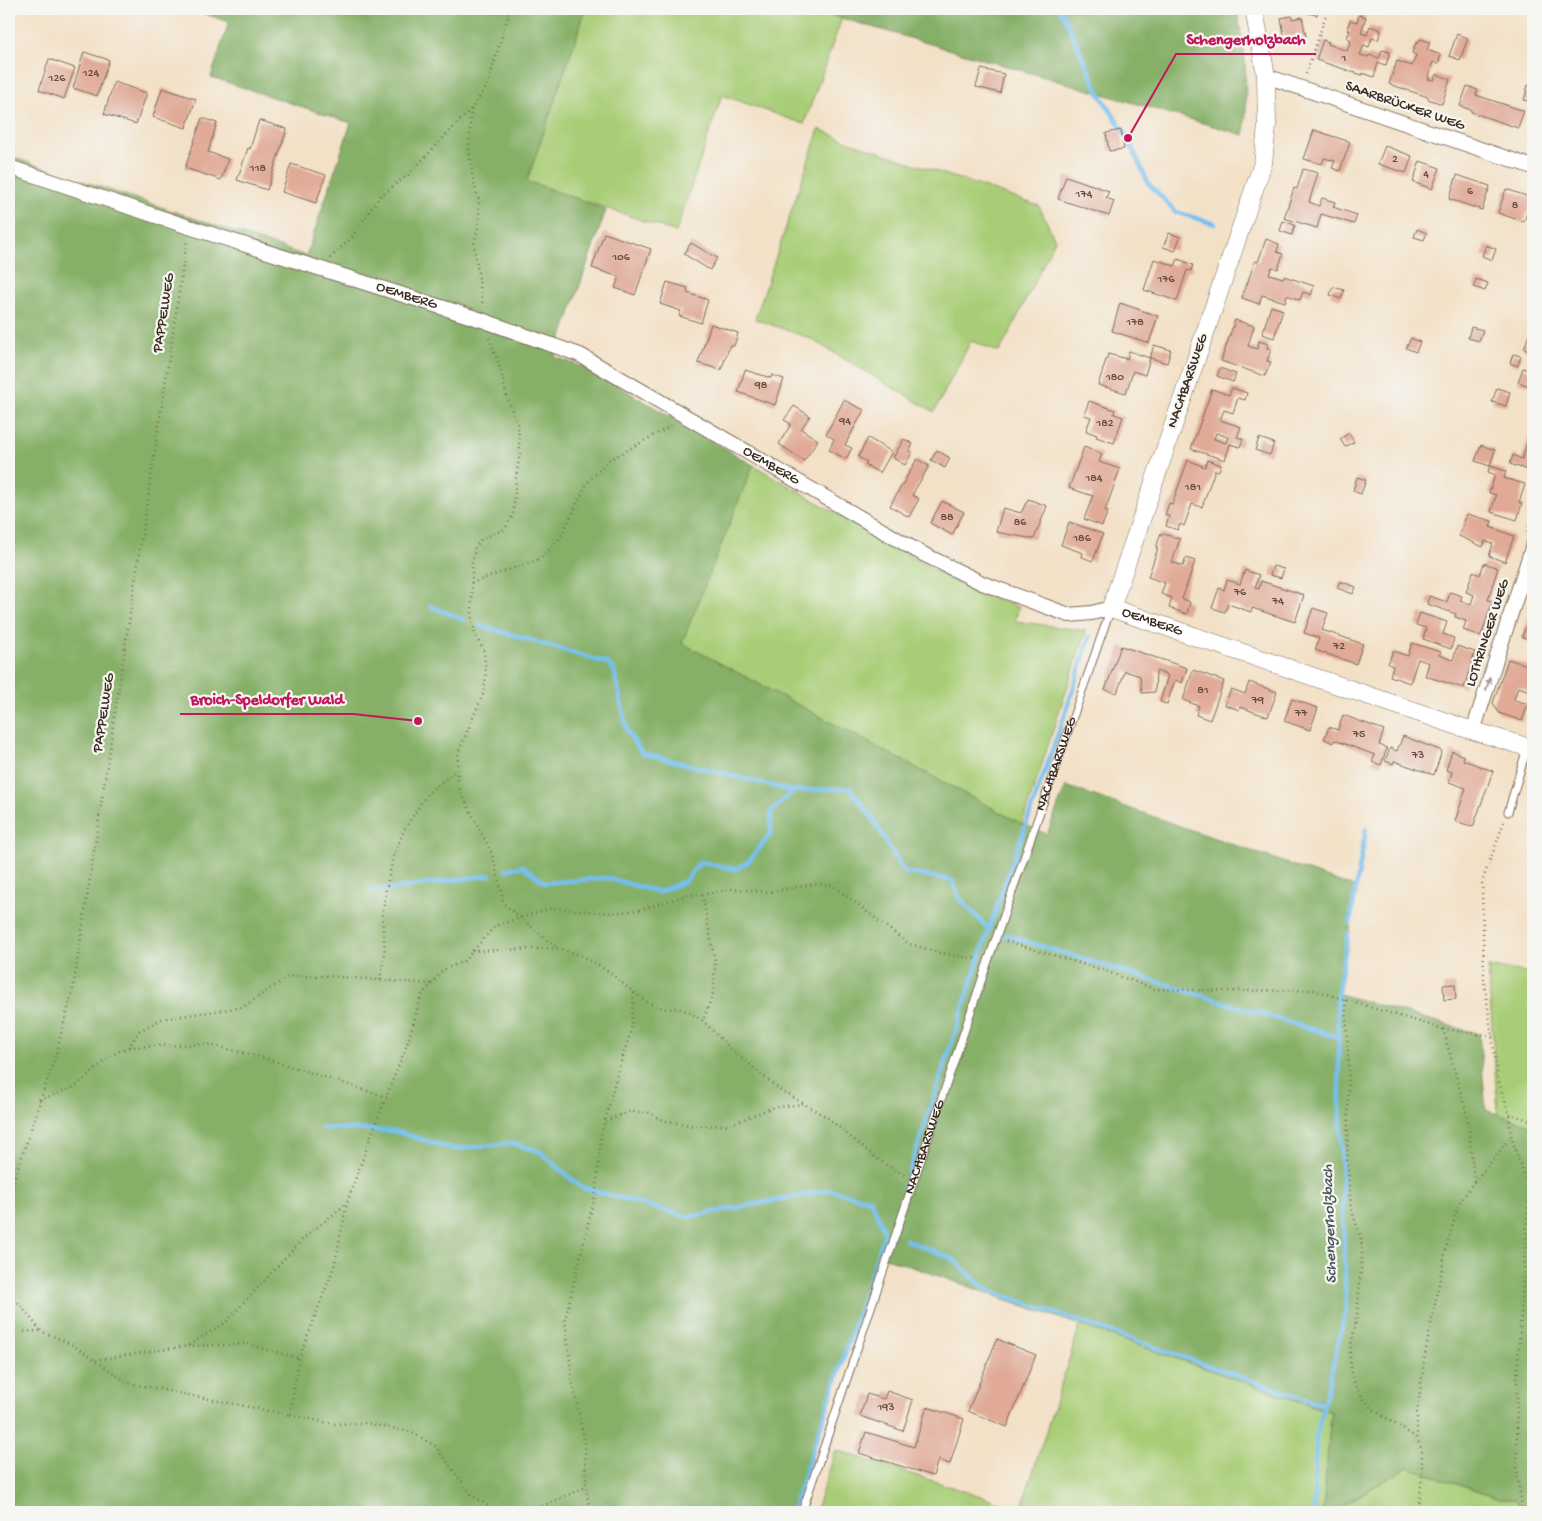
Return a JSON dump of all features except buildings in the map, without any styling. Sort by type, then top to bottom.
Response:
[{"type":"street","name":"NACHBARSWEG","points":[[1111,608],[1263,163],[1267,126],[1266,76],[1254,9]]},
{"type":"street","name":"SAARBRÜCKER WEG","points":[[1266,76],[1533,167]]},
{"type":"street","name":"OEMBERG","points":[[9,167],[189,227],[482,320],[580,355],[921,553],[982,583],[1069,615],[1092,613],[1111,608],[1473,731],[1530,748]]},
{"type":"street","name":"LOTHRINGER WEG","points":[[1473,731],[1533,545]]},
{"type":"lane","name":"NACHBARSWEG","points":[[802,1512],[987,964],[1111,608]]},
{"type":"lane","points":[[1508,812],[1530,748]]},
{"type":"path","points":[[320,268],[352,237],[380,196],[408,174],[471,109],[487,86],[510,9]]},
{"type":"path","points":[[1302,88],[1328,9]]},
{"type":"path","points":[[471,109],[470,150],[473,179],[479,201],[479,222],[474,245],[483,301],[482,320],[501,371],[507,398],[518,425],[520,454],[512,515],[505,529],[481,539],[475,548],[472,563],[471,583],[474,635],[484,651],[486,675],[484,692],[458,753],[458,786],[492,854],[503,903],[557,948]]},
{"type":"path","name":"PAPPELWEG","points":[[9,1195],[39,1100],[55,1057],[73,990],[189,227]]},
{"type":"path","points":[[471,583],[540,559],[559,540],[588,482],[609,460],[688,417]]},
{"type":"path","points":[[380,980],[385,952],[382,918],[393,858],[404,830],[427,794],[457,770]]},
{"type":"path","points":[[1508,812],[1482,882],[1484,980],[1498,1079],[1509,1114],[1511,1136],[1530,1190],[1517,1377],[1517,1474],[1522,1512]]},
{"type":"path","points":[[290,1415],[298,1358],[334,1266],[347,1203],[408,1042],[422,996],[442,970],[464,961],[496,926],[551,908],[611,913],[640,910],[687,895],[702,895],[732,889],[769,892],[814,884],[832,885],[909,944],[940,953],[979,959],[987,964]]},
{"type":"path","points":[[702,895],[715,961],[714,991],[704,1021]]},
{"type":"path","points":[[996,938],[1103,970],[1154,989],[1226,991],[1313,990],[1443,1029],[1492,1036]]},
{"type":"path","points":[[472,951],[557,948],[580,955],[608,971],[647,1002],[664,1009],[677,1008],[687,1011],[704,1021],[731,1049],[780,1090],[828,1118],[877,1159],[914,1180]]},
{"type":"path","points":[[129,1047],[140,1031],[162,1019],[243,1007],[289,976],[326,976],[432,984]]},
{"type":"path","points":[[590,1512],[586,1487],[584,1444],[572,1379],[565,1320],[596,1191],[601,1136],[617,1074],[631,1032],[634,993]]},
{"type":"path","points":[[1345,1000],[1348,1070],[1346,1163],[1351,1208],[1361,1238],[1362,1258],[1357,1316],[1350,1350],[1353,1380],[1362,1397],[1374,1410],[1417,1438]]},
{"type":"path","points":[[1443,1029],[1468,1119],[1474,1182]]},
{"type":"path","points":[[39,1100],[75,1087],[117,1052],[129,1047],[207,1044],[267,1059],[386,1097]]},
{"type":"path","points":[[605,1121],[628,1112],[648,1112],[663,1120],[694,1126],[729,1125],[771,1108],[804,1104]]},
{"type":"path","points":[[1509,1114],[1533,1121]]},
{"type":"path","points":[[1418,1512],[1422,1469],[1422,1451],[1417,1438],[1418,1412],[1425,1354],[1446,1249],[1458,1206],[1474,1182],[1511,1136]]},
{"type":"path","points":[[187,1346],[225,1323],[303,1239],[347,1203]]},
{"type":"path","points":[[9,1299],[17,1301],[41,1331],[73,1346],[128,1383],[333,1424],[366,1423],[411,1432],[435,1446],[472,1495],[497,1512],[545,1504],[586,1487]]},
{"type":"path","points":[[9,1332],[41,1331]]},
{"type":"path","points":[[94,1360],[187,1346],[247,1344],[298,1358]]},
{"type":"green space","points":[[190,9],[586,9],[527,181],[606,210],[555,357],[587,368],[753,465],[682,643],[1022,824],[1047,834],[1066,786],[1357,888],[1339,994],[1479,1034],[1486,1110],[1533,1126],[1533,1512],[1523,1512],[1516,1499],[1499,1499],[1408,1467],[1331,1512],[1323,1512],[1331,1412],[878,1255],[792,1512],[9,1512],[9,156],[306,256],[351,123],[211,77],[229,22]]},
{"type":"green space","points":[[586,9],[810,9],[842,18],[804,124],[722,95],[676,232],[526,181]]},
{"type":"green space","points":[[810,9],[1237,9],[1245,58],[1246,112],[1244,135]]},
{"type":"green space","points":[[819,129],[847,141],[1039,206],[1055,240],[999,352],[971,341],[934,412],[809,338],[755,319]]},
{"type":"green space","points":[[753,465],[966,588],[1019,607],[1015,621],[1086,631],[1022,824],[681,643]]},
{"type":"green space","points":[[1488,967],[1533,973],[1533,1126],[1498,1114]]},
{"type":"green space","points":[[1080,1325],[1331,1412],[1323,1512],[815,1512],[836,1450],[1021,1509]]},
{"type":"green space","points":[[1408,1467],[1499,1499],[1516,1499],[1523,1512],[1331,1512]]},
{"type":"waterway","name":"Schengerholzbach","points":[[1059,9],[1099,93],[1128,138],[1148,183],[1176,212],[1215,224]]},
{"type":"waterway","points":[[430,606],[464,620]]},
{"type":"waterway","points":[[479,625],[607,663],[614,670],[627,731],[642,753],[793,791],[850,788],[873,819],[904,872],[952,880],[959,898],[989,929]]},
{"type":"waterway","points":[[904,1189],[989,929],[1066,711],[1090,636]]},
{"type":"waterway","points":[[506,870],[523,866],[545,883],[607,878],[659,892],[685,881],[700,862],[736,869],[748,862],[771,833],[771,812],[793,791]]},
{"type":"waterway","name":"Schengerholzbach","points":[[1350,923],[1366,829]]},
{"type":"waterway","points":[[370,892],[490,875]]},
{"type":"waterway","name":"Schengerholzbach","points":[[1314,1512],[1316,1437],[1346,1310],[1337,997],[1348,933]]},
{"type":"waterway","points":[[1005,935],[1337,1037]]},
{"type":"waterway","points":[[321,1128],[394,1131],[454,1149],[511,1143],[539,1151],[581,1187],[688,1217],[830,1190],[871,1200],[885,1233],[792,1512]]},
{"type":"waterway","points":[[906,1240],[953,1259],[985,1289],[1323,1405]]},
{"type":"place","name":"Schengerholzbach","points":[[1128,138]]},
{"type":"place","name":"Broich-Speldorfer Wald","points":[[418,721]]}]
